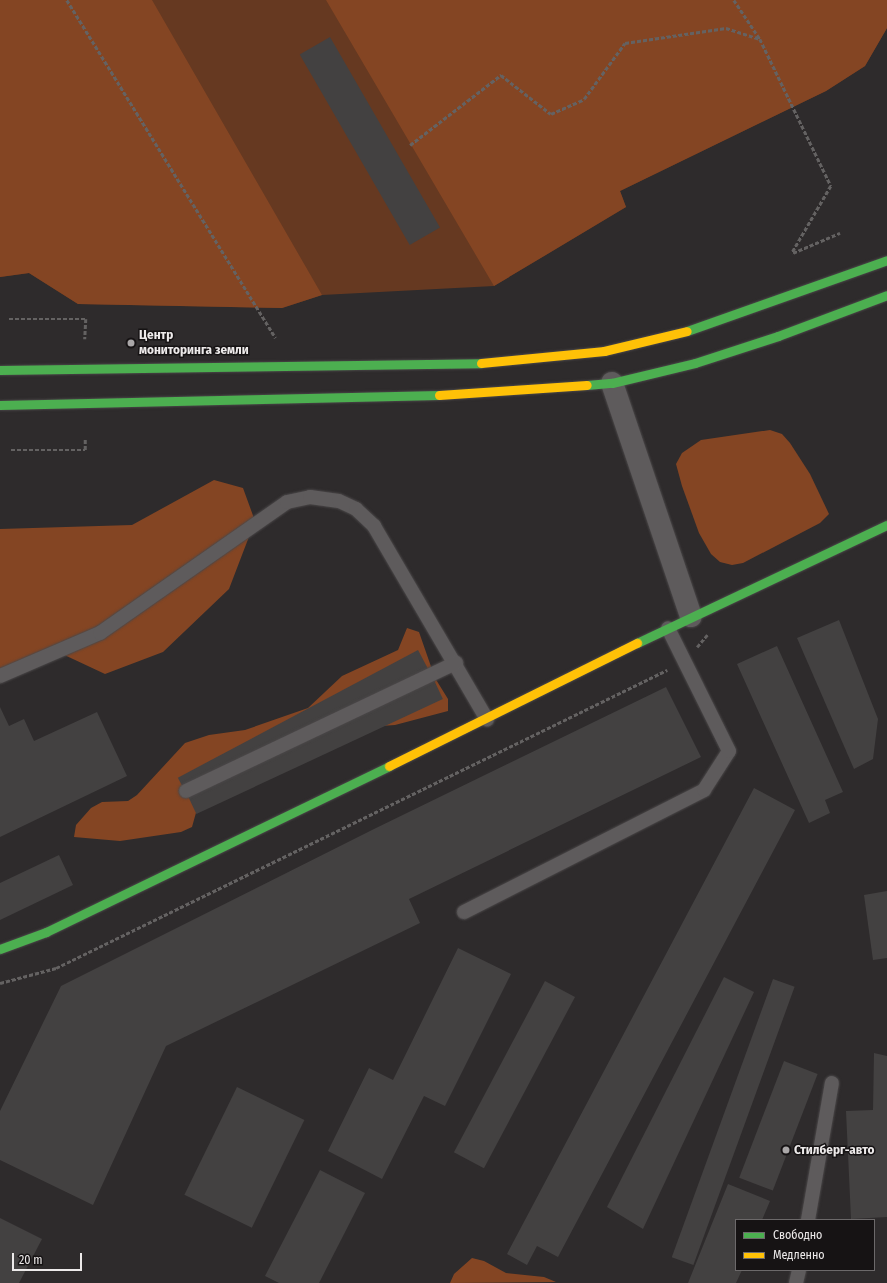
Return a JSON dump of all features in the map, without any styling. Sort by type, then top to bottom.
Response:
[{"type":"main road","points":[[0,370],[293,364],[466,364],[604,351],[682,333],[887,260]]},
{"type":"main road","points":[[0,405],[470,394],[612,383],[695,363],[778,336],[887,295]]},
{"type":"main road","points":[[0,949],[46,932],[487,719],[691,616],[887,525]]},
{"type":"street","points":[[612,383],[691,616]]},
{"type":"lane","points":[[0,676],[100,633],[288,502],[310,497],[339,501],[356,509],[374,526],[456,663],[487,719]]},
{"type":"lane","points":[[464,912],[704,790],[729,751],[668,628]]},
{"type":"lane","points":[[186,791],[456,663]]},
{"type":"lane","points":[[808,1219],[832,1083]]},
{"type":"lane","points":[[796,1283],[799,1271]]},
{"type":"path","points":[[67,0],[276,338]]},
{"type":"path","points":[[734,0],[760,39],[830,186],[792,253],[840,233]]},
{"type":"path","points":[[410,145],[501,75],[551,114],[584,99],[625,43],[726,28],[760,39]]},
{"type":"path","points":[[10,318],[86,319],[85,339]]},
{"type":"path","points":[[11,450],[85,450],[85,438]]},
{"type":"path","points":[[0,983],[56,968],[685,661],[709,633]]},
{"type":"shaded area","points":[[0,0],[887,0],[887,28],[865,66],[826,91],[620,191],[626,207],[494,286],[322,295],[282,308],[78,304],[29,273],[0,277]]},
{"type":"shaded area","points":[[0,0],[152,0],[322,295],[282,308],[78,304],[29,273],[0,277]]},
{"type":"shaded area","points":[[326,0],[887,0],[887,28],[865,66],[826,91],[620,191],[626,207],[494,286]]},
{"type":"shaded area","points":[[770,430],[782,434],[790,443],[810,474],[829,514],[820,523],[743,563],[732,565],[720,562],[711,554],[699,533],[682,486],[676,464],[682,453],[701,440]]},
{"type":"shaded area","points":[[214,480],[243,488],[255,521],[229,589],[163,652],[105,674],[58,652],[0,676],[0,529],[132,525]]},
{"type":"shaded area","points":[[407,628],[419,632],[435,678],[448,699],[448,711],[395,725],[353,728],[199,802],[192,827],[181,832],[120,841],[74,837],[76,825],[91,808],[102,802],[128,801],[137,795],[185,743],[209,735],[245,730],[308,708],[342,676],[398,650]]},
{"type":"shaded area","points":[[472,1258],[484,1261],[506,1273],[544,1277],[556,1282],[450,1283],[454,1274]]},
{"type":"building","points":[[330,37],[440,228],[410,245],[300,54]]},
{"type":"building","points":[[839,620],[878,719],[873,759],[854,769],[797,638]]},
{"type":"building","points":[[777,646],[843,792],[825,800],[830,813],[809,823],[737,664]]},
{"type":"building","points":[[418,650],[428,669],[188,796],[178,778]]},
{"type":"building","points":[[434,680],[443,699],[196,814],[187,795]]},
{"type":"building","points":[[666,687],[701,757],[409,899],[420,923],[166,1046],[93,1205],[0,1160],[0,1111],[61,986],[374,829]]},
{"type":"building","points":[[0,707],[9,726],[24,719],[34,741],[97,712],[127,776],[0,837]]},
{"type":"building","points":[[754,788],[795,810],[558,1257],[537,1246],[527,1265],[507,1254]]},
{"type":"building","points":[[59,855],[73,885],[0,920],[0,883]]},
{"type":"building","points":[[887,891],[887,958],[873,960],[864,895]]},
{"type":"building","points":[[458,948],[511,974],[445,1106],[424,1096],[382,1179],[328,1151],[369,1068],[393,1080]]},
{"type":"building","points":[[724,977],[754,992],[643,1229],[607,1207]]},
{"type":"building","points":[[773,979],[795,987],[693,1265],[672,1257]]},
{"type":"building","points":[[545,981],[575,997],[484,1168],[454,1152]]},
{"type":"building","points":[[874,1053],[887,1056],[887,1217],[851,1219],[846,1111],[873,1110]]},
{"type":"building","points":[[784,1061],[818,1074],[773,1191],[739,1178]]},
{"type":"building","points":[[237,1087],[304,1120],[252,1228],[184,1195]]},
{"type":"building","points":[[320,1170],[365,1193],[319,1283],[279,1283],[265,1276]]},
{"type":"building","points":[[728,1184],[770,1201],[762,1219],[735,1219],[735,1271],[742,1271],[736,1283],[688,1283]]},
{"type":"building","points":[[0,1218],[42,1239],[19,1283],[0,1283]]},
{"type":"traffic: fast","points":[[687,331],[887,260]]},
{"type":"traffic: fast","points":[[587,385],[612,383],[695,363],[778,336],[887,295]]},
{"type":"traffic: fast","points":[[0,370],[481,363]]},
{"type":"traffic: fast","points":[[0,405],[439,395]]},
{"type":"traffic: fast","points":[[637,643],[887,525]]},
{"type":"traffic: fast","points":[[0,949],[46,932],[389,766]]},
{"type":"traffic: slow","points":[[481,363],[604,351],[687,331]]},
{"type":"traffic: slow","points":[[439,395],[587,385]]},
{"type":"traffic: slow","points":[[389,766],[637,643]]},
{"type":"place","name":"Центр мониторинга земли","points":[[131,343]]},
{"type":"place","name":"Стилберг-авто","points":[[786,1150]]}]
